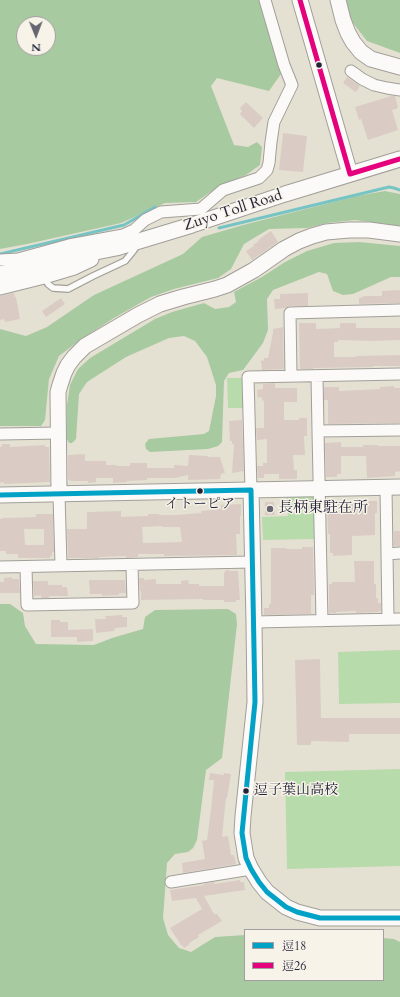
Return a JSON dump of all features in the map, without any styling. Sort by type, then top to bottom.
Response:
[{"type":"street","points":[[0,260],[18,259],[69,245],[123,235],[134,230],[145,220],[160,212],[201,209],[223,190],[259,178],[267,170],[274,122],[292,85],[284,65],[265,0]]},
{"type":"street","points":[[300,0],[350,174]]},
{"type":"street","points":[[338,0],[343,20],[352,42],[356,47],[371,59],[400,67]]},
{"type":"street","points":[[351,71],[374,85],[400,90]]},
{"type":"street","name":"Zuyo Toll Road","points":[[0,274],[116,248],[400,159]]},
{"type":"street","points":[[61,566],[58,392],[64,374],[71,361],[85,346],[160,304],[227,285],[254,270],[284,249],[312,236],[326,232],[348,230],[369,230],[400,234]]},
{"type":"street","name":"Zuyo Toll Road","points":[[0,287],[74,267],[116,248]]},
{"type":"street","points":[[291,376],[290,312],[400,310]]},
{"type":"street","points":[[400,374],[248,377],[255,702],[242,833],[246,858],[251,869],[267,892],[286,908],[320,918],[400,918]]},
{"type":"street","points":[[317,376],[322,621]]},
{"type":"street","points":[[318,432],[400,430]]},
{"type":"street","points":[[0,434],[59,433]]},
{"type":"street","points":[[0,495],[393,488],[387,554],[388,619]]},
{"type":"street","points":[[387,554],[400,553]]},
{"type":"street","points":[[0,567],[253,562]]},
{"type":"street","points":[[26,567],[27,606],[133,603],[132,565]]},
{"type":"street","points":[[254,622],[400,619]]},
{"type":"street","points":[[172,882],[251,869]]},
{"type":"lane","points":[[44,276],[48,284],[53,288],[68,289],[125,261],[139,241]]},
{"type":"green space","points":[[0,0],[261,0],[281,74],[269,91],[217,78],[211,86],[234,145],[248,147],[257,142],[262,147],[260,165],[246,175],[219,186],[196,202],[165,203],[121,223],[0,249]]},
{"type":"green space","points":[[338,0],[400,0],[400,53],[367,41],[338,4]]},
{"type":"green space","points":[[385,191],[400,194],[400,226],[355,220],[327,223],[307,228],[269,229],[244,244],[231,269],[218,278],[174,289],[151,297],[114,318],[80,340],[59,356],[49,379],[45,420],[41,426],[0,426],[0,329],[26,336],[47,327],[94,295],[183,254],[202,237],[357,196]]},
{"type":"green space","points":[[359,242],[400,246],[400,277],[391,277],[353,294],[343,295],[333,291],[327,274],[319,272],[273,290],[267,299],[268,330],[263,343],[243,370],[229,373],[224,381],[222,442],[218,446],[208,449],[150,452],[146,449],[145,444],[149,439],[204,434],[209,431],[216,396],[216,385],[207,357],[195,341],[184,336],[169,338],[126,357],[87,382],[79,394],[76,439],[72,443],[69,443],[67,439],[67,405],[70,385],[78,369],[90,358],[155,319],[172,312],[204,303],[215,309],[229,307],[236,302],[234,292],[307,251],[334,243]]},
{"type":"green space","points":[[227,378],[246,378],[246,408],[228,408]]},
{"type":"green space","points":[[287,497],[314,497],[315,539],[263,540],[262,517],[288,516]]},
{"type":"green space","points":[[0,604],[10,604],[23,613],[25,626],[36,644],[94,645],[143,629],[145,617],[155,610],[228,609],[236,614],[237,624],[222,758],[206,770],[197,840],[193,848],[188,852],[175,854],[167,863],[163,918],[168,935],[179,948],[191,952],[215,937],[244,935],[244,981],[384,981],[384,938],[394,939],[400,942],[400,997],[0,997]]},
{"type":"green space","points":[[400,650],[400,703],[339,704],[338,652]]},
{"type":"green space","points":[[400,769],[400,866],[287,869],[285,772]]},
{"type":"building","points":[[347,77],[360,86],[356,92],[343,83]]},
{"type":"building","points":[[395,96],[398,108],[392,110],[398,130],[368,140],[355,107]]},
{"type":"building","points":[[246,102],[263,118],[254,128],[240,114],[242,111],[240,108]]},
{"type":"building","points":[[283,133],[307,136],[303,172],[279,170]]},
{"type":"building","points":[[271,231],[278,242],[252,260],[246,251]]},
{"type":"building","points":[[400,290],[400,303],[359,304],[359,298],[363,296],[382,296],[382,291]]},
{"type":"building","points":[[14,293],[20,319],[5,322],[4,319],[0,320],[0,296]]},
{"type":"building","points":[[308,293],[308,306],[290,306],[275,309],[274,299],[280,299],[280,294]]},
{"type":"building","points":[[61,298],[65,304],[46,317],[42,311]]},
{"type":"building","points":[[299,323],[316,323],[316,329],[340,328],[340,323],[356,323],[356,328],[400,328],[400,340],[338,340],[338,342],[334,342],[334,357],[400,355],[400,366],[300,369]]},
{"type":"building","points":[[283,327],[284,369],[262,370],[261,360],[264,361],[264,358],[268,358],[273,329]]},
{"type":"building","points":[[275,383],[275,388],[297,388],[297,402],[284,402],[284,420],[299,420],[299,418],[307,418],[307,436],[304,436],[305,455],[293,455],[294,470],[297,470],[297,479],[279,479],[279,474],[264,474],[264,478],[258,478],[257,466],[263,466],[263,463],[267,463],[267,439],[257,440],[256,428],[264,428],[264,401],[262,400],[262,397],[258,398],[257,390],[263,389],[263,384]]},
{"type":"building","points":[[394,386],[394,388],[400,388],[400,423],[328,424],[328,400],[324,400],[324,387],[339,387],[339,391],[380,389],[380,387]]},
{"type":"building","points":[[242,420],[244,471],[232,473],[234,444],[230,441],[229,421]]},
{"type":"building","points":[[341,442],[341,447],[363,447],[363,445],[400,446],[400,471],[395,472],[395,476],[367,478],[366,456],[341,456],[341,474],[337,474],[337,477],[326,477],[325,443]]},
{"type":"building","points":[[2,444],[10,444],[10,447],[45,445],[45,447],[49,447],[50,482],[0,483],[0,447]]},
{"type":"building","points":[[85,454],[85,461],[106,461],[106,465],[117,466],[130,466],[130,463],[147,463],[147,468],[174,468],[174,465],[188,466],[189,455],[220,457],[225,473],[221,474],[220,479],[188,480],[188,475],[175,478],[147,478],[147,480],[113,483],[113,478],[96,478],[96,482],[88,483],[88,481],[71,481],[68,479],[68,455]]},
{"type":"building","points":[[377,501],[377,513],[375,513],[375,535],[352,536],[352,555],[333,556],[333,553],[330,553],[327,505],[334,504],[334,502],[341,503]]},
{"type":"building","name":"長柄東駐在所","points":[[265,502],[274,502],[275,515],[265,515]]},
{"type":"building","points":[[241,504],[240,534],[236,534],[237,555],[164,556],[164,554],[138,554],[138,557],[126,558],[126,556],[68,558],[67,529],[87,529],[88,512],[121,511],[121,517],[148,516],[148,514],[176,515],[201,513],[201,511],[221,509],[221,505]],"holes":[[[142,527],[180,527],[182,542],[143,543]]]},
{"type":"building","points":[[36,514],[53,514],[54,552],[52,552],[52,556],[50,556],[50,558],[18,558],[18,554],[6,554],[6,551],[0,551],[0,519],[36,517]],"holes":[[[24,529],[44,529],[44,545],[25,545]]]},
{"type":"building","points":[[394,531],[400,531],[400,546],[394,546]]},
{"type":"building","points":[[302,547],[313,547],[314,595],[311,595],[311,614],[264,615],[264,608],[269,608],[269,604],[271,604],[271,548],[302,549]]},
{"type":"building","points":[[354,561],[374,561],[374,584],[376,584],[376,598],[378,598],[378,603],[381,603],[381,611],[329,613],[329,584],[332,584],[332,582],[355,582]]},
{"type":"building","points":[[226,570],[238,571],[240,600],[236,600],[236,602],[203,599],[141,600],[139,578],[144,578],[144,580],[156,579],[156,584],[181,584],[181,581],[188,580],[189,584],[199,584],[199,586],[224,586],[224,573]]},
{"type":"building","points":[[12,577],[12,579],[19,579],[20,593],[0,593],[0,582],[4,582],[4,578]]},
{"type":"building","points":[[89,580],[125,580],[126,593],[102,596],[102,594],[90,594]]},
{"type":"building","points":[[33,581],[48,581],[48,585],[62,585],[62,587],[67,587],[68,596],[49,596],[49,598],[41,598],[41,595],[34,596]]},
{"type":"building","points":[[122,615],[122,617],[127,617],[127,627],[115,628],[114,631],[96,633],[95,619],[106,619],[105,616]]},
{"type":"building","points":[[51,620],[68,622],[68,630],[93,629],[93,641],[77,642],[77,637],[51,637]]},
{"type":"building","points":[[320,659],[321,718],[400,718],[400,734],[349,734],[349,742],[311,741],[311,745],[297,745],[295,660]]},
{"type":"building","points":[[210,773],[224,775],[224,773],[231,774],[226,798],[222,837],[228,836],[231,855],[234,855],[236,864],[183,873],[182,863],[205,859],[202,841],[207,840],[214,780],[209,780]]},
{"type":"building","points":[[240,880],[240,882],[244,882],[245,890],[204,896],[214,914],[217,914],[222,921],[198,935],[199,937],[184,948],[170,928],[202,909],[196,898],[172,901],[170,890],[214,882],[214,884]]},
{"type":"waterway","points":[[219,228],[389,187],[400,190]]},
{"type":"waterway","points":[[0,254],[124,225],[155,207]]},
{"type":"transit line","name":"逗26","points":[[300,0],[350,174],[400,159]]},
{"type":"transit line","name":"逗18","points":[[0,495],[251,490],[255,702],[242,833],[246,858],[259,882],[267,892],[286,907],[297,912],[320,918],[400,918]]},
{"type":"place","name":"イトーピア","points":[[200,491]]},
{"type":"place","name":"長柄東駐在所","points":[[270,509]]},
{"type":"place","name":"逗子葉山高校","points":[[246,791]]}]
